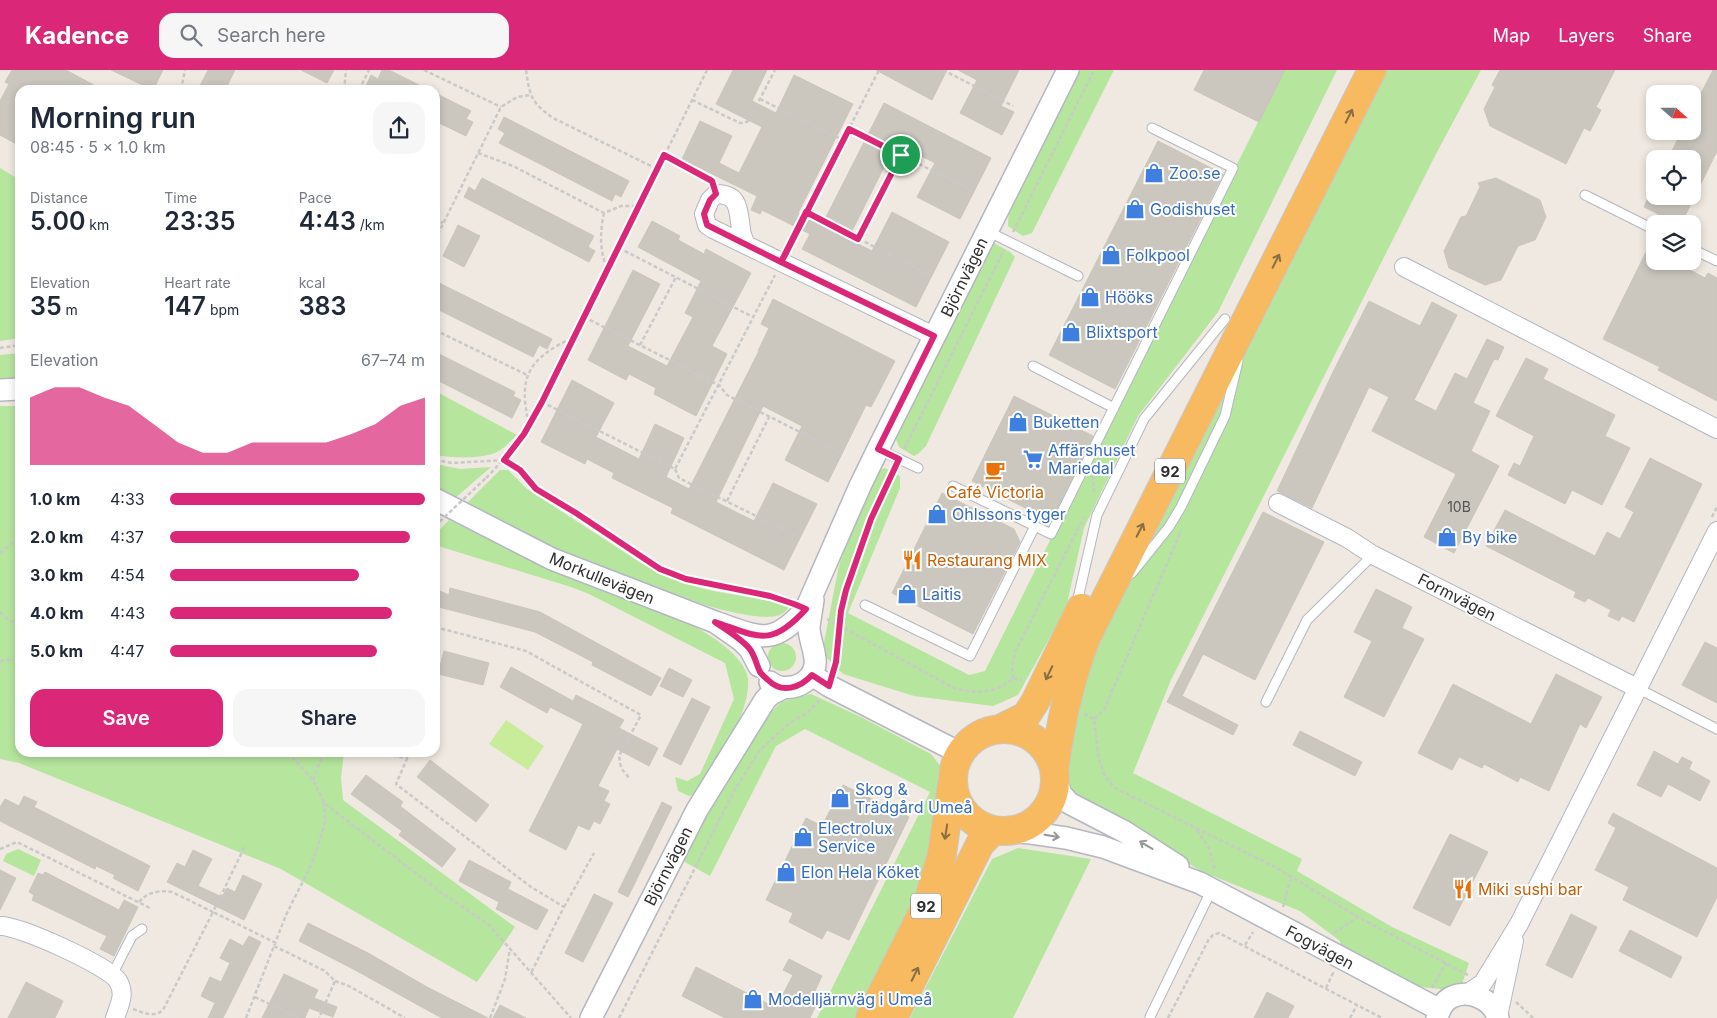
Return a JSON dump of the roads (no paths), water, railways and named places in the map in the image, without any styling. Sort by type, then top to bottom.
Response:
[{"type":"highway","name":"92","points":[[1054,774],[1068,692],[1074,670],[1079,633],[1225,319],[1351,70]]},
{"type":"highway","name":"92","points":[[1000,729],[1026,716],[1079,633],[1254,305],[1372,70]]},
{"type":"highway","points":[[1000,729],[1014,730],[1034,739],[1045,750],[1054,774],[1052,797],[1040,816],[1023,827],[999,831],[976,824],[962,810],[952,784],[954,768],[960,753],[966,746],[981,734],[1000,729]]},
{"type":"highway","name":"92","points":[[870,1018],[928,902],[942,854],[952,784]]},
{"type":"highway","name":"92","points":[[893,1018],[980,844],[999,831]]},
{"type":"street","name":"Björnvägen","points":[[752,719],[762,645],[795,622],[810,605],[860,486],[1068,70]]},
{"type":"street","points":[[746,245],[741,232],[738,206],[732,197],[716,194],[710,200],[704,214],[707,225],[746,245],[934,336]]},
{"type":"street","points":[[1404,267],[1717,429]]},
{"type":"street","points":[[0,390],[15,390]]},
{"type":"street","name":"Morkullevägen","points":[[440,502],[552,559],[715,622],[750,649],[760,669]]},
{"type":"street","name":"Formvägen","points":[[1278,503],[1347,538],[1373,555],[1638,688]]},
{"type":"street","points":[[1438,1014],[1448,999],[1475,988],[1519,924],[1638,688],[1712,553],[1717,530]]},
{"type":"street","name":"Björnvägen","points":[[591,1018],[697,810],[752,719],[771,694],[783,688],[797,687],[806,682],[820,680],[815,652],[811,643],[809,627],[810,605]]},
{"type":"street","points":[[715,622],[754,635],[792,631],[801,634],[811,643]]},
{"type":"street","points":[[760,669],[772,684],[783,688]]},
{"type":"street","points":[[820,680],[960,753]]},
{"type":"street","name":"Fogvägen","points":[[1054,774],[1061,794],[1069,803],[1125,832],[1175,863],[1438,1014]]},
{"type":"street","name":"Fogvägen","points":[[999,831],[1031,832],[1066,838],[1103,847],[1210,882]]},
{"type":"street","points":[[1498,1017],[1509,961],[1519,924]]},
{"type":"street","points":[[0,926],[6,926],[34,935],[106,970],[118,980],[122,990],[117,1011]]},
{"type":"street","points":[[1475,988],[1480,997],[1494,1008],[1498,1017]]},
{"type":"lane","points":[[953,486],[1051,534],[1233,168],[1152,128]]},
{"type":"lane","points":[[1585,195],[1646,226]]},
{"type":"lane","points":[[987,231],[1078,276]]},
{"type":"lane","points":[[1701,253],[1717,261]]},
{"type":"lane","points":[[1033,366],[1114,408]]},
{"type":"lane","points":[[878,449],[918,468]]},
{"type":"lane","points":[[864,605],[970,656],[1035,526]]},
{"type":"lane","points":[[1266,702],[1307,620],[1373,555]]},
{"type":"lane","points":[[1638,688],[1717,729]]},
{"type":"lane","points":[[1150,1016],[1210,882]]},
{"type":"lane","points":[[112,975],[132,936],[142,929]]},
{"type":"place","name":"Zoo.se","points":[[1154,173]]},
{"type":"place","name":"Godishuset","points":[[1135,209]]},
{"type":"place","name":"Folkpool","points":[[1111,255]]},
{"type":"place","name":"Hööks","points":[[1090,297]]},
{"type":"place","name":"Blixtsport","points":[[1071,332]]},
{"type":"place","name":"Buketten","points":[[1018,422]]},
{"type":"place","name":"Affärshuset Mariedal","points":[[1033,459]]},
{"type":"place","name":"Café Victoria","points":[[995,470]]},
{"type":"place","name":"Ohlssons tyger","points":[[937,514]]},
{"type":"place","name":"By bike","points":[[1447,537]]},
{"type":"place","name":"Restaurang MIX","points":[[912,560]]},
{"type":"place","name":"Laitis","points":[[907,594]]},
{"type":"place","name":"Skog & Trädgård Umeå","points":[[840,798]]},
{"type":"place","name":"Electrolux Service","points":[[803,837]]},
{"type":"place","name":"Elon Hela Köket","points":[[786,872]]},
{"type":"place","name":"Miki sushi bar","points":[[1463,889]]},
{"type":"place","name":"Modelljärnväg i Umeå","points":[[753,999]]}]
